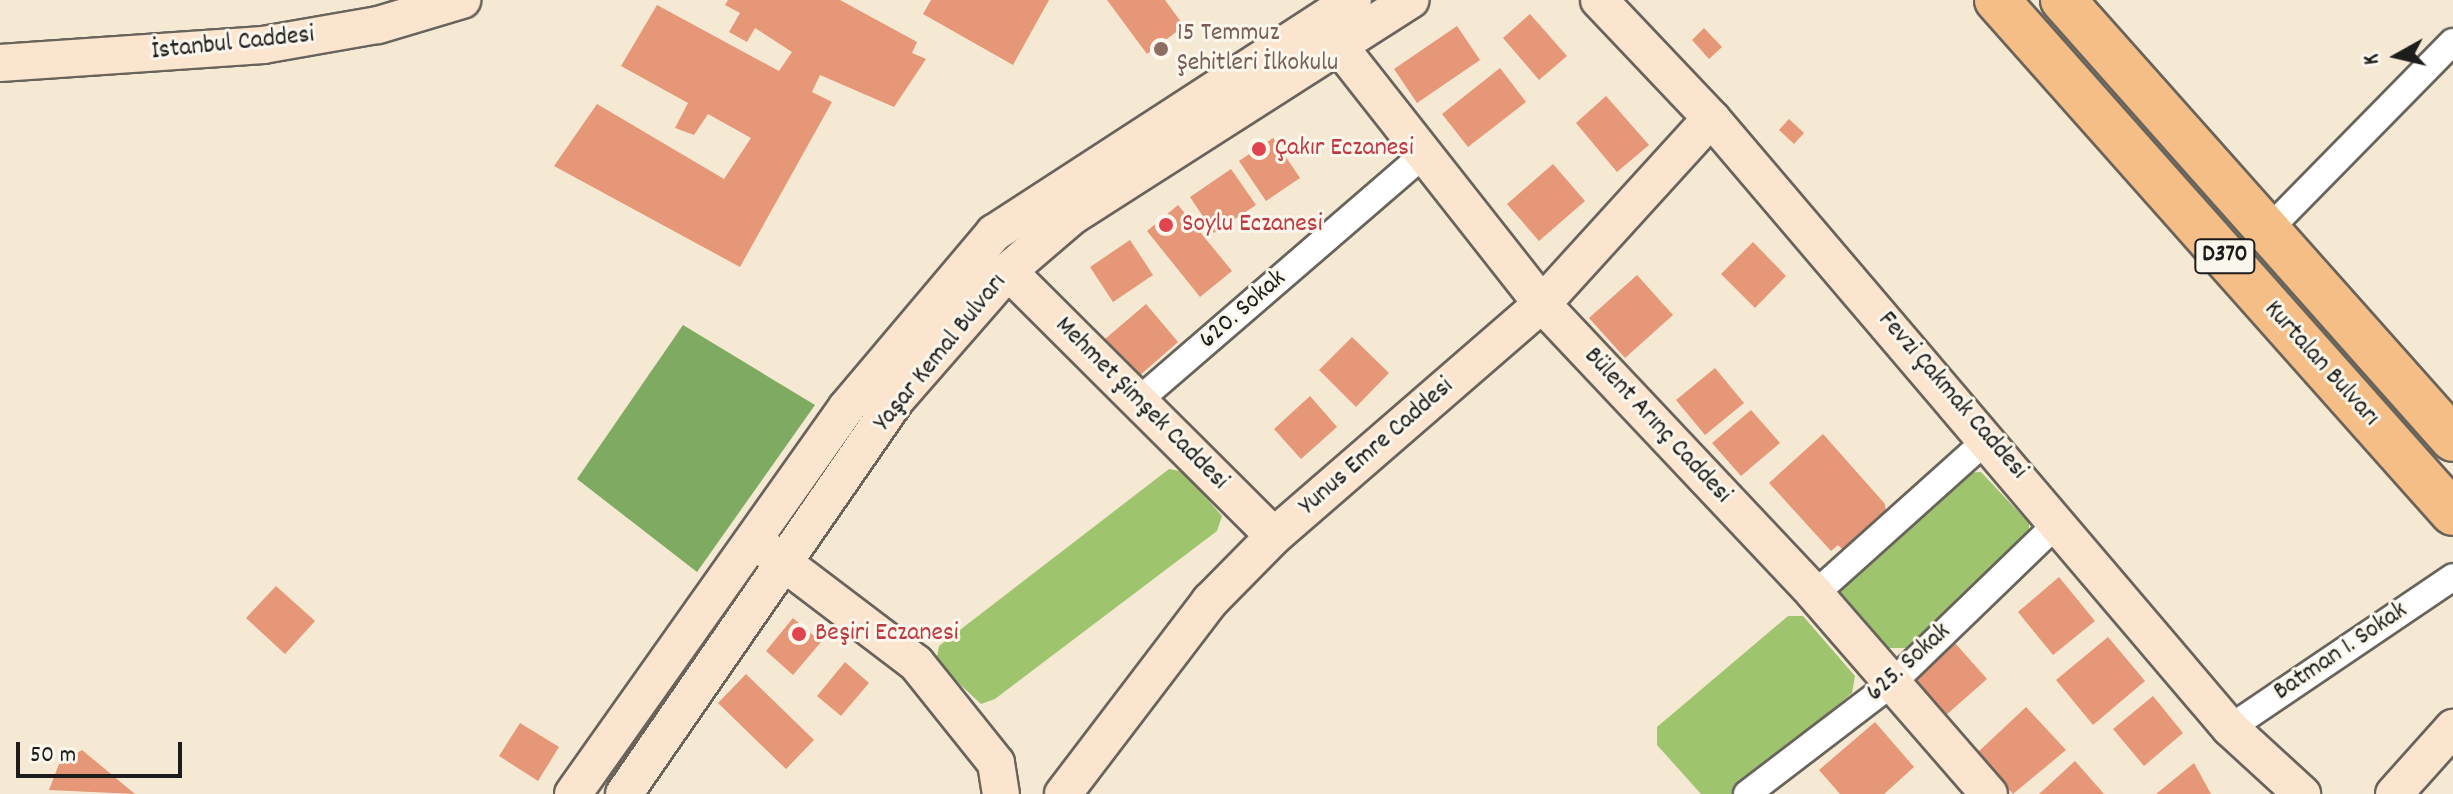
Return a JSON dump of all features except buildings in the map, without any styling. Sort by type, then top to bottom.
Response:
[{"type":"highway","name":"Kurtalan Bulvarı","points":[[1997,0],[2453,513]]},
{"type":"highway","name":"Kurtalan Bulvarı","points":[[2063,0],[2453,438]]},
{"type":"street","name":"İstanbul Caddesi","points":[[0,63],[263,45],[378,25],[462,0]]},
{"type":"street","name":"Yaşar Kemal Bulvarı","points":[[573,794],[847,407],[994,233],[1353,0]]},
{"type":"street","name":"Yaşar Kemal Bulvarı","points":[[624,794],[788,563],[899,396],[1008,271],[1071,217],[1410,0]]},
{"type":"street","name":"Fevzi Çakmak Caddesi","points":[[1599,0],[1711,118],[2060,521],[2230,728],[2302,794]]},
{"type":"street","points":[[2267,231],[2453,42]]},
{"type":"street","name":"Bülent Arınç Caddesi","points":[[1339,46],[1421,157],[1542,304],[1815,594],[1989,794]]},
{"type":"street","name":"Yunus Emre Caddesi","points":[[1063,794],[1171,648],[1274,536],[1542,304],[1711,118]]},
{"type":"street","name":"620. Sokak","points":[[1138,401],[1421,157]]},
{"type":"street","name":"Mehmet Şimşek Caddesi","points":[[1008,271],[1274,536]]},
{"type":"street","points":[[1815,594],[1988,439]]},
{"type":"street","name":"625. Sokak","points":[[1747,794],[1892,683],[2060,521]]},
{"type":"street","points":[[751,540],[788,563],[925,673],[996,763],[1001,794]]},
{"type":"street","name":"Batman 1. Sokak","points":[[2230,728],[2453,577]]},
{"type":"street","points":[[2394,794],[2453,728]]},
{"type":"green space","points":[[683,325],[815,405],[697,572],[577,479]]},
{"type":"green space","points":[[1169,469],[1184,472],[1222,516],[1217,531],[995,699],[981,704],[936,662],[939,646]]},
{"type":"green space","points":[[1981,472],[2029,523],[2029,546],[1913,648],[1888,648],[1840,599],[1841,583],[1961,473]]},
{"type":"green space","points":[[1788,616],[1803,616],[1855,676],[1852,693],[1732,794],[1701,794],[1657,745],[1657,727]]},
{"type":"place","name":"15 Temmuz Şehitleri İlkokulu","points":[[1161,49]]},
{"type":"place","name":"Çakır Eczanesi","points":[[1259,149]]},
{"type":"place","name":"Soylu Eczanesi","points":[[1166,225]]},
{"type":"place","name":"Beşiri Eczanesi","points":[[799,634]]}]
